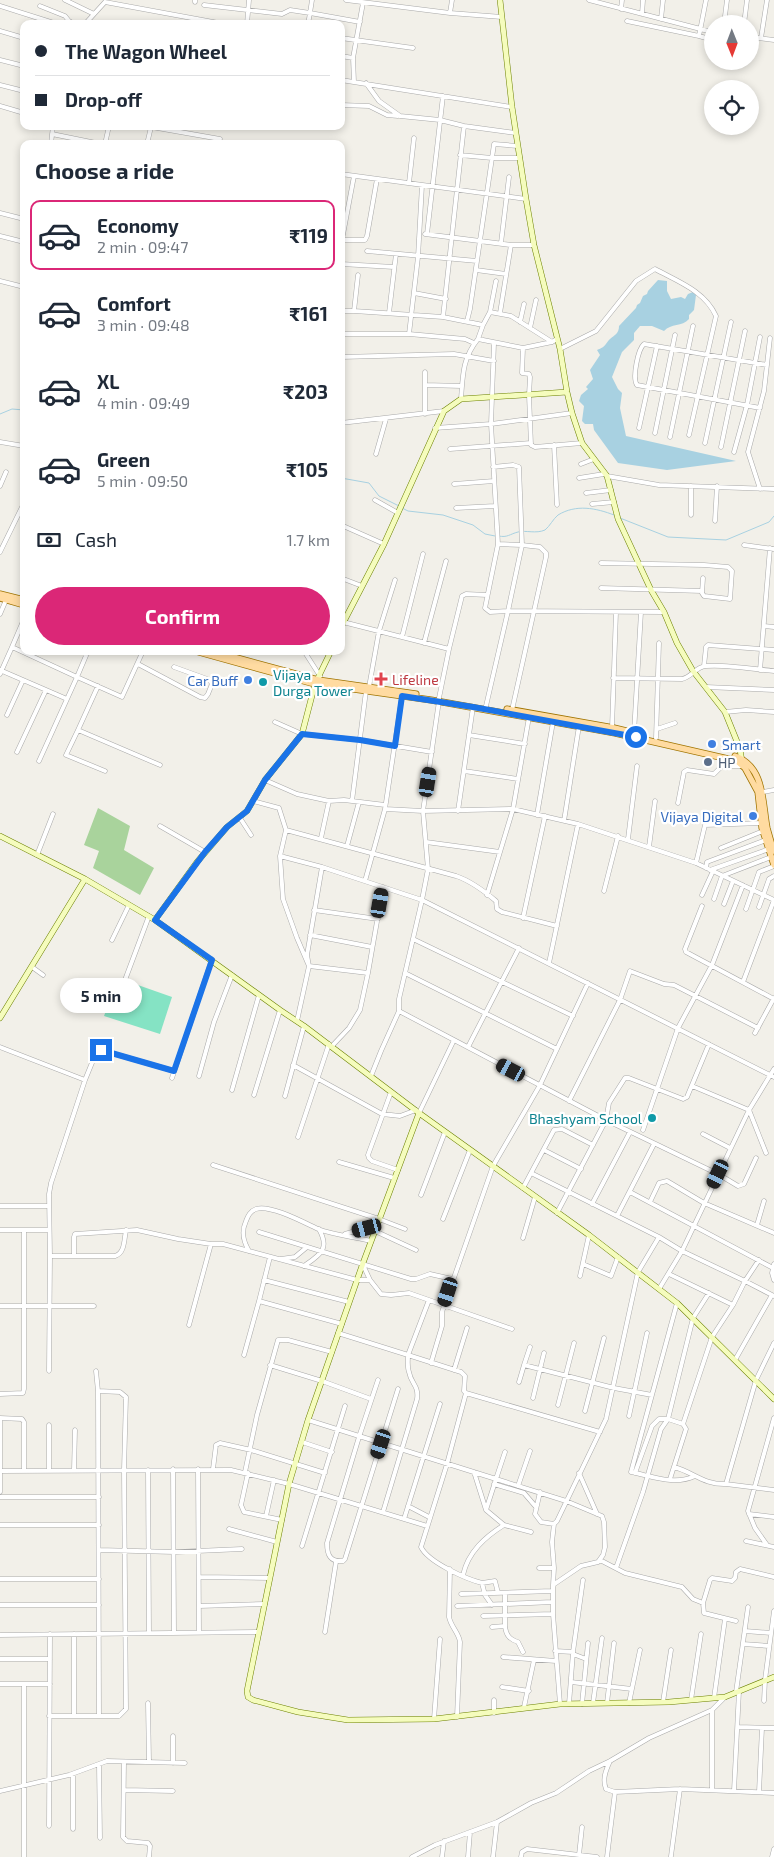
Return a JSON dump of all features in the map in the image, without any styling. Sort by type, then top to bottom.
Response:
[{"type":"main road","points":[[0,594],[20,599]]},
{"type":"main road","points":[[3,599],[20,604]]},
{"type":"main road","points":[[212,655],[318,680],[579,726],[743,763],[758,792],[774,866]]},
{"type":"main road","points":[[226,655],[318,680]]},
{"type":"main road","points":[[368,689],[402,696],[512,710],[612,728],[732,755],[751,768],[763,792],[763,831],[771,850]]},
{"type":"street","points":[[65,0],[78,2],[94,14]]},
{"type":"street","points":[[247,20],[250,0]]},
{"type":"street","points":[[309,20],[312,0]]},
{"type":"street","points":[[346,0],[450,13],[502,17]]},
{"type":"street","points":[[450,13],[452,0]]},
{"type":"street","points":[[500,0],[512,107],[526,199],[554,341]]},
{"type":"street","points":[[589,0],[704,31]]},
{"type":"street","points":[[621,9],[622,0]]},
{"type":"street","points":[[642,14],[643,0]]},
{"type":"street","points":[[661,19],[663,0]]},
{"type":"street","points":[[699,36],[706,0]]},
{"type":"street","points":[[725,15],[727,0]]},
{"type":"street","points":[[745,15],[747,0]]},
{"type":"street","points":[[767,0],[761,38],[774,40]]},
{"type":"street","points":[[91,20],[106,1],[203,20]]},
{"type":"street","points":[[354,82],[353,58],[364,3]]},
{"type":"street","points":[[204,5],[282,14],[290,10],[360,22]]},
{"type":"street","points":[[0,6],[44,20]]},
{"type":"street","points":[[40,6],[65,16],[68,20]]},
{"type":"street","points":[[627,21],[704,37]]},
{"type":"street","points":[[0,31],[20,37]]},
{"type":"street","points":[[345,39],[414,48]]},
{"type":"street","points":[[345,57],[353,58]]},
{"type":"street","points":[[0,60],[20,65]]},
{"type":"street","points":[[345,81],[512,107]]},
{"type":"street","points":[[366,83],[379,101],[400,116]]},
{"type":"street","points":[[0,85],[20,90]]},
{"type":"street","points":[[427,234],[443,96]]},
{"type":"street","points":[[345,105],[369,106],[387,115],[440,120],[464,126],[516,133]]},
{"type":"street","points":[[0,106],[20,112]]},
{"type":"street","points":[[443,317],[464,126]]},
{"type":"street","points":[[51,140],[52,130]]},
{"type":"street","points":[[166,130],[220,139]]},
{"type":"street","points":[[52,134],[81,140]]},
{"type":"street","points":[[409,183],[414,138]]},
{"type":"street","points":[[467,321],[494,144],[518,146]]},
{"type":"street","points":[[460,155],[520,158]]},
{"type":"street","points":[[345,175],[526,199]]},
{"type":"street","points":[[345,224],[354,176]]},
{"type":"street","points":[[501,243],[509,177]]},
{"type":"street","points":[[345,240],[365,240],[377,179]]},
{"type":"street","points":[[410,334],[420,234],[422,185]]},
{"type":"street","points":[[0,213],[20,218]]},
{"type":"street","points":[[420,234],[452,236],[511,245],[534,245]]},
{"type":"street","points":[[0,236],[20,241]]},
{"type":"street","points":[[500,313],[511,245]]},
{"type":"street","points":[[367,251],[477,261]]},
{"type":"street","points":[[389,314],[396,254]]},
{"type":"street","points":[[345,264],[394,268]]},
{"type":"street","points":[[560,349],[596,331],[636,281],[655,269],[693,289],[713,309],[716,316],[689,436]]},
{"type":"street","points":[[476,270],[506,274]]},
{"type":"street","points":[[354,311],[358,275]]},
{"type":"street","points":[[0,281],[20,286]]},
{"type":"street","points":[[462,399],[463,366],[466,356],[478,339],[490,312],[496,282]]},
{"type":"street","points":[[414,293],[446,299]]},
{"type":"street","points":[[530,328],[536,300]]},
{"type":"street","points":[[520,322],[524,304]]},
{"type":"street","points":[[345,311],[443,317],[483,325]]},
{"type":"street","points":[[490,312],[512,316],[554,341],[560,349],[566,392],[582,442],[605,475],[611,490],[618,520],[651,590],[664,612],[677,643],[693,671],[725,712],[743,763],[722,766],[714,774],[686,770],[678,802]]},
{"type":"street","points":[[705,443],[731,322]]},
{"type":"street","points":[[670,437],[694,326]]},
{"type":"street","points":[[721,447],[745,331]]},
{"type":"street","points":[[345,334],[410,334],[467,340],[474,343]]},
{"type":"street","points":[[655,432],[675,335]]},
{"type":"street","points":[[734,452],[747,405],[760,337]]},
{"type":"street","points":[[760,488],[748,452],[760,408],[770,338]]},
{"type":"street","points":[[478,339],[523,348],[554,341]]},
{"type":"street","points":[[494,343],[491,424],[494,506],[498,544],[487,595],[487,610],[496,612],[664,612]]},
{"type":"street","points":[[760,408],[715,398],[637,385],[634,382],[640,348],[644,344],[767,365]]},
{"type":"street","points":[[639,428],[657,346]]},
{"type":"street","points":[[523,348],[522,372],[530,375],[529,395],[531,443],[533,447],[582,442]]},
{"type":"street","points":[[345,357],[454,354],[494,361]]},
{"type":"street","points":[[425,372],[425,414]]},
{"type":"street","points":[[425,385],[462,386]]},
{"type":"street","points":[[345,423],[444,411],[462,399],[566,392]]},
{"type":"street","points":[[345,619],[384,544],[444,411]]},
{"type":"street","points":[[435,428],[491,424],[572,413]]},
{"type":"street","points":[[376,454],[386,419]]},
{"type":"street","points":[[0,442],[20,445]]},
{"type":"street","points":[[450,449],[531,443]]},
{"type":"street","points":[[554,445],[557,505]]},
{"type":"street","points":[[581,464],[594,459]]},
{"type":"street","points":[[486,706],[522,545],[520,467],[493,467]]},
{"type":"street","points":[[0,486],[6,472]]},
{"type":"street","points":[[579,478],[605,475],[659,485],[774,489]]},
{"type":"street","points":[[454,484],[494,481]]},
{"type":"street","points":[[691,486],[691,515]]},
{"type":"street","points":[[715,521],[717,486]]},
{"type":"street","points":[[586,494],[611,490]]},
{"type":"street","points":[[375,500],[398,511]]},
{"type":"street","points":[[592,504],[614,502]]},
{"type":"street","points":[[456,508],[494,506]]},
{"type":"street","points":[[0,552],[20,511]]},
{"type":"street","points":[[345,527],[384,544]]},
{"type":"street","points":[[0,534],[7,537]]},
{"type":"street","points":[[498,544],[540,547],[546,553],[512,710]]},
{"type":"street","points":[[744,545],[772,548],[760,670]]},
{"type":"street","points":[[402,637],[423,554]]},
{"type":"street","points":[[424,643],[446,561]]},
{"type":"street","points":[[601,563],[728,567],[731,568],[732,593],[730,599],[706,596],[702,591],[703,578]]},
{"type":"street","points":[[345,580],[362,586]]},
{"type":"street","points":[[352,801],[368,689],[379,631],[395,580]]},
{"type":"street","points":[[601,588],[702,591]]},
{"type":"street","points":[[371,1076],[400,1011],[398,1005],[428,869],[423,811],[448,649],[462,596],[466,594],[487,595]]},
{"type":"street","points":[[0,614],[3,599]]},
{"type":"street","points":[[612,728],[616,612]]},
{"type":"street","points":[[634,733],[640,612]]},
{"type":"street","points":[[345,625],[379,631],[448,649]]},
{"type":"street","points":[[764,626],[774,627]]},
{"type":"street","points":[[20,631],[0,671],[67,699]]},
{"type":"street","points":[[656,738],[659,644]]},
{"type":"street","points":[[704,666],[706,647],[708,645],[774,650]]},
{"type":"street","points":[[12,648],[20,652]]},
{"type":"street","points":[[28,655],[122,697],[141,655]]},
{"type":"street","points":[[38,761],[86,655]]},
{"type":"street","points":[[306,655],[318,680]]},
{"type":"street","points":[[155,920],[205,852],[227,827],[247,811],[265,780],[302,734],[318,680],[329,655]]},
{"type":"street","points":[[138,664],[200,697],[204,698],[208,694],[212,684],[210,680],[174,667]]},
{"type":"street","points":[[613,678],[686,678],[693,671],[704,666],[774,671]]},
{"type":"street","points":[[7,715],[23,680]]},
{"type":"street","points":[[98,686],[66,756],[105,772]]},
{"type":"street","points":[[706,687],[774,690]]},
{"type":"street","points":[[17,752],[46,690]]},
{"type":"street","points":[[365,881],[385,807],[402,696]]},
{"type":"street","points":[[458,810],[473,707]]},
{"type":"street","points":[[725,712],[746,710],[774,712]]},
{"type":"street","points":[[487,894],[513,809],[529,717]]},
{"type":"street","points":[[276,722],[302,734],[360,740],[432,752]]},
{"type":"street","points":[[537,815],[554,722]]},
{"type":"street","points":[[657,729],[675,723]]},
{"type":"street","points":[[564,821],[579,726]]},
{"type":"street","points":[[78,730],[160,765]]},
{"type":"street","points":[[469,735],[525,744]]},
{"type":"street","points":[[628,839],[637,766]]},
{"type":"street","points":[[464,771],[518,779]]},
{"type":"street","points":[[265,780],[297,794],[329,802],[352,801],[423,811],[513,809],[578,824],[696,863],[774,900],[743,982]]},
{"type":"street","points":[[763,792],[774,790]]},
{"type":"street","points":[[253,801],[279,808],[286,830],[280,856],[283,899],[296,938],[309,966]]},
{"type":"street","points":[[649,847],[656,801]]},
{"type":"street","points":[[322,838],[329,802]]},
{"type":"street","points":[[347,846],[359,802]]},
{"type":"street","points":[[37,855],[53,814]]},
{"type":"street","points":[[523,918],[545,816]]},
{"type":"street","points":[[240,818],[251,835]]},
{"type":"street","points":[[696,863],[705,825],[774,823]]},
{"type":"street","points":[[549,963],[578,824]]},
{"type":"street","points":[[160,826],[205,852]]},
{"type":"street","points":[[286,830],[322,838],[467,880],[496,900],[497,909],[502,912],[557,926]]},
{"type":"street","points":[[721,848],[763,831]]},
{"type":"street","points":[[0,836],[85,879],[149,916],[304,1026],[445,1132],[638,1272],[677,1303],[774,1399]]},
{"type":"street","points":[[604,891],[618,836]]},
{"type":"street","points":[[702,895],[710,870],[708,862],[766,840]]},
{"type":"street","points":[[426,842],[500,852]]},
{"type":"street","points":[[710,870],[771,850]]},
{"type":"street","points":[[280,856],[322,867],[422,900],[772,1076]]},
{"type":"street","points":[[722,876],[772,857]]},
{"type":"street","points":[[746,908],[759,872],[774,866]]},
{"type":"street","points":[[297,1021],[309,966],[307,955],[322,867]]},
{"type":"street","points":[[714,899],[722,876]]},
{"type":"street","points":[[759,907],[769,879],[774,876]]},
{"type":"street","points":[[0,1018],[85,879]]},
{"type":"street","points":[[724,904],[733,881]]},
{"type":"street","points":[[643,1130],[678,1028],[712,965],[743,886]]},
{"type":"street","points":[[298,1137],[330,1045],[357,1017],[360,1010],[383,887]]},
{"type":"street","points":[[112,940],[129,905]]},
{"type":"street","points":[[702,906],[685,949],[688,954],[774,999],[755,1033]]},
{"type":"street","points":[[314,910],[378,919]]},
{"type":"street","points":[[125,980],[149,916]]},
{"type":"street","points":[[310,935],[372,947]]},
{"type":"street","points":[[414,939],[573,1016]]},
{"type":"street","points":[[468,1047],[519,948]]},
{"type":"street","points":[[172,1078],[212,960]]},
{"type":"street","points":[[309,966],[368,973]]},
{"type":"street","points":[[32,968],[43,975]]},
{"type":"street","points":[[569,1101],[620,1000],[630,971],[664,984],[674,985],[758,1028]]},
{"type":"street","points":[[405,972],[557,1049]]},
{"type":"street","points":[[198,1076],[214,1022],[232,975]]},
{"type":"street","points":[[431,1363],[442,1326],[442,1312],[452,1279],[493,1166],[540,1085],[588,983]]},
{"type":"street","points":[[232,1090],[259,995]]},
{"type":"street","points":[[254,1095],[280,1010]]},
{"type":"street","points":[[400,1011],[606,1120],[718,1174],[733,1184],[741,1186],[744,1184],[756,1158]]},
{"type":"street","points":[[285,1096],[304,1026]]},
{"type":"street","points":[[454,1040],[417,1111],[398,1170],[308,1420],[290,1484],[277,1542],[247,1695],[252,1700],[298,1712],[348,1720],[434,1719],[560,1704],[663,1702],[725,1697],[774,1677]]},
{"type":"street","points":[[557,1213],[606,1120],[608,1103],[625,1078],[683,1099],[687,1097],[709,1044]]},
{"type":"street","points":[[0,1047],[85,1080]]},
{"type":"street","points":[[49,1371],[49,1206],[51,1184],[85,1080],[96,1053],[101,1050],[174,1071]]},
{"type":"street","points":[[294,1065],[382,1114],[400,1116],[417,1111]]},
{"type":"street","points":[[659,1289],[682,1250],[749,1110],[772,1076],[774,1069]]},
{"type":"street","points":[[692,1086],[749,1110],[766,1153]]},
{"type":"street","points":[[391,1092],[368,1155],[372,1161],[398,1170]]},
{"type":"street","points":[[523,1188],[554,1130],[562,1129],[593,1145]]},
{"type":"street","points":[[421,1196],[445,1132]]},
{"type":"street","points":[[592,1204],[630,1132]]},
{"type":"street","points":[[703,1134],[730,1148]]},
{"type":"street","points":[[617,1216],[654,1144]]},
{"type":"street","points":[[442,1219],[470,1150]]},
{"type":"street","points":[[544,1150],[581,1169]]},
{"type":"street","points":[[339,1162],[394,1178]]},
{"type":"street","points":[[213,1165],[380,1219],[405,1229]]},
{"type":"street","points":[[531,1173],[773,1296],[735,1360]]},
{"type":"street","points":[[650,1202],[659,1183],[667,1181],[704,1203],[774,1233]]},
{"type":"street","points":[[630,1192],[773,1268],[774,1280]]},
{"type":"street","points":[[523,1238],[535,1197]]},
{"type":"street","points":[[757,1225],[764,1201]]},
{"type":"street","points":[[0,1206],[49,1206]]},
{"type":"street","points":[[249,1251],[243,1237],[244,1226],[249,1215],[256,1209],[295,1217],[319,1229],[371,1241]]},
{"type":"street","points":[[342,1234],[369,1227],[416,1250]]},
{"type":"street","points":[[304,1266],[322,1251],[325,1242],[319,1229]]},
{"type":"street","points":[[0,1230],[49,1230]]},
{"type":"street","points":[[0,1394],[18,1394],[24,1391],[24,1230]]},
{"type":"street","points":[[50,1256],[120,1255],[126,1230]]},
{"type":"street","points":[[74,1256],[75,1234],[137,1230],[178,1239],[223,1244],[357,1280],[370,1280]]},
{"type":"street","points":[[259,1232],[414,1279],[430,1274],[452,1279]]},
{"type":"street","points":[[580,1276],[589,1235]]},
{"type":"street","points":[[560,1704],[552,1614],[554,1568],[552,1542],[554,1524],[557,1522],[606,1419],[638,1272],[660,1237]]},
{"type":"street","points":[[189,1325],[211,1244]]},
{"type":"street","points":[[279,1260],[295,1257],[306,1247]]},
{"type":"street","points":[[244,1355],[270,1257]]},
{"type":"street","points":[[582,1264],[610,1276],[618,1257]]},
{"type":"street","points":[[683,1424],[712,1337],[759,1260]]},
{"type":"street","points":[[363,1264],[370,1280],[382,1294],[409,1293],[512,1329]]},
{"type":"street","points":[[669,1274],[733,1305]]},
{"type":"street","points":[[264,1280],[349,1302]]},
{"type":"street","points":[[616,1568],[661,1429],[668,1419],[693,1318],[709,1293]]},
{"type":"street","points":[[383,1512],[418,1392],[409,1373],[408,1356],[429,1300]]},
{"type":"street","points":[[259,1301],[342,1324]]},
{"type":"street","points":[[677,1303],[631,1472],[662,1480],[683,1481],[695,1476]]},
{"type":"street","points":[[0,1306],[94,1306]]},
{"type":"street","points":[[454,1370],[466,1328]]},
{"type":"street","points":[[338,1333],[461,1372],[465,1376],[464,1391],[466,1393],[447,1464],[421,1544],[422,1549],[434,1562],[482,1583],[495,1581],[498,1593]]},
{"type":"street","points":[[629,1416],[647,1333]]},
{"type":"street","points":[[586,1411],[604,1338]]},
{"type":"street","points":[[282,1520],[244,1512],[241,1508],[257,1415],[270,1365],[279,1339],[332,1352]]},
{"type":"street","points":[[558,1405],[574,1343]]},
{"type":"street","points":[[726,1484],[756,1380],[774,1343]]},
{"type":"street","points":[[519,1382],[530,1347]]},
{"type":"street","points":[[533,1398],[544,1352]]},
{"type":"street","points":[[270,1365],[371,1399]]},
{"type":"street","points":[[524,1366],[614,1388],[652,1395]]},
{"type":"street","points":[[96,1372],[99,1470],[99,1716]]},
{"type":"street","points":[[378,1380],[327,1546],[329,1558],[336,1562],[344,1560],[398,1389]]},
{"type":"street","points":[[49,1716],[119,1716],[126,1710],[124,1470],[126,1397],[120,1392],[98,1391]]},
{"type":"street","points":[[466,1393],[600,1432]]},
{"type":"street","points":[[404,1519],[440,1404]]},
{"type":"street","points":[[302,1546],[345,1406]]},
{"type":"street","points":[[0,1492],[0,1418],[18,1418],[24,1422],[24,1471]]},
{"type":"street","points":[[767,1545],[755,1528],[748,1511],[774,1418]]},
{"type":"street","points":[[635,1473],[652,1426],[659,1419],[668,1419],[683,1424],[686,1429],[686,1434],[670,1479]]},
{"type":"street","points":[[308,1420],[540,1492],[602,1516],[604,1522],[604,1551],[600,1560],[596,1563],[580,1566],[553,1585]]},
{"type":"street","points":[[49,1425],[49,1470]]},
{"type":"street","points":[[74,1470],[75,1430]]},
{"type":"street","points":[[302,1442],[332,1452]]},
{"type":"street","points":[[213,1469],[217,1444],[251,1450],[325,1473]]},
{"type":"street","points":[[518,1486],[530,1451]]},
{"type":"street","points":[[486,1510],[505,1452]]},
{"type":"street","points":[[674,1467],[714,1484],[774,1490]]},
{"type":"street","points":[[173,1469],[174,1633]]},
{"type":"street","points":[[198,1469],[199,1633]]},
{"type":"street","points":[[0,1471],[213,1469],[247,1473],[290,1484],[426,1526]]},
{"type":"street","points":[[148,1470],[149,1633]]},
{"type":"street","points":[[474,1472],[486,1510],[504,1525],[530,1532]]},
{"type":"street","points":[[579,1473],[597,1514]]},
{"type":"street","points":[[266,1516],[274,1480]]},
{"type":"street","points":[[494,1484],[524,1493],[536,1507]]},
{"type":"street","points":[[540,1492],[535,1514],[544,1523],[554,1524]]},
{"type":"street","points":[[0,1497],[99,1497]]},
{"type":"street","points":[[408,1506],[429,1517]]},
{"type":"street","points":[[748,1514],[774,1518]]},
{"type":"street","points":[[0,1524],[99,1525]]},
{"type":"street","points":[[463,1575],[465,1565],[474,1549],[494,1531],[504,1525]]},
{"type":"street","points":[[230,1529],[277,1542]]},
{"type":"street","points":[[746,1541],[774,1547]]},
{"type":"street","points":[[99,1550],[174,1552],[242,1550]]},
{"type":"street","points":[[600,1560],[637,1577],[682,1587],[693,1599],[703,1603]]},
{"type":"street","points":[[325,1632],[336,1562]]},
{"type":"street","points":[[539,1568],[554,1568]]},
{"type":"street","points":[[450,1569],[449,1617],[450,1623],[457,1633],[460,1642],[457,1717]]},
{"type":"street","points":[[736,1621],[705,1615],[703,1612],[703,1603],[710,1580],[712,1578],[732,1581],[735,1578],[736,1572],[740,1569],[774,1577]]},
{"type":"street","points":[[199,1577],[270,1578]]},
{"type":"street","points":[[0,1579],[99,1579]]},
{"type":"street","points":[[569,1704],[573,1653],[583,1580]]},
{"type":"street","points":[[482,1583],[484,1594],[492,1605]]},
{"type":"street","points":[[461,1594],[552,1591]]},
{"type":"street","points":[[505,1593],[505,1633],[510,1639],[518,1642],[523,1652]]},
{"type":"street","points":[[457,1606],[553,1602]]},
{"type":"street","points":[[199,1606],[265,1604]]},
{"type":"street","points":[[0,1605],[99,1605]]},
{"type":"street","points":[[734,1791],[738,1691],[748,1607]]},
{"type":"street","points":[[764,1701],[774,1611]]},
{"type":"street","points":[[483,1616],[552,1614]]},
{"type":"street","points":[[714,1698],[725,1618]]},
{"type":"street","points":[[492,1627],[504,1626]]},
{"type":"street","points":[[745,1631],[771,1633]]},
{"type":"street","points":[[0,1635],[259,1632]]},
{"type":"street","points":[[49,1826],[50,1634]]},
{"type":"street","points":[[74,1634],[74,1716]]},
{"type":"street","points":[[691,1700],[701,1634]]},
{"type":"street","points":[[593,1703],[602,1638]]},
{"type":"street","points":[[434,1719],[440,1639]]},
{"type":"street","points":[[582,1704],[588,1643]]},
{"type":"street","points":[[607,1703],[614,1643]]},
{"type":"street","points":[[743,1644],[769,1646]]},
{"type":"street","points":[[630,1703],[640,1650]]},
{"type":"street","points":[[663,1702],[671,1650]]},
{"type":"street","points":[[555,1651],[573,1653],[586,1659]]},
{"type":"street","points":[[503,1657],[556,1661]]},
{"type":"street","points":[[0,1660],[50,1659]]},
{"type":"street","points":[[524,1707],[534,1660]]},
{"type":"street","points":[[571,1682],[632,1689]]},
{"type":"street","points":[[0,1684],[50,1684]]},
{"type":"street","points":[[24,1684],[24,1857]]},
{"type":"street","points":[[502,1687],[529,1690]]},
{"type":"street","points":[[412,1857],[444,1842],[496,1822],[531,1803],[556,1793],[649,1738],[712,1710],[725,1697]]},
{"type":"street","points":[[494,1700],[494,1713]]},
{"type":"street","points":[[148,1703],[149,1762]]},
{"type":"street","points":[[712,1710],[712,1790]]},
{"type":"street","points":[[738,1727],[774,1728]]},
{"type":"street","points":[[760,1792],[762,1728]]},
{"type":"street","points":[[173,1736],[173,1763]]},
{"type":"street","points":[[0,1791],[73,1774],[107,1761],[185,1763]]},
{"type":"street","points":[[610,1761],[604,1782],[606,1789],[615,1792],[680,1789],[774,1793]]},
{"type":"street","points":[[124,1762],[123,1838],[127,1841],[148,1843],[150,1846],[149,1857]]},
{"type":"street","points":[[99,1764],[100,1838]]},
{"type":"street","points":[[73,1774],[73,1829]]},
{"type":"street","points":[[671,1856],[680,1789]]},
{"type":"street","points":[[124,1790],[172,1791]]},
{"type":"street","points":[[607,1857],[615,1792]]},
{"type":"street","points":[[493,1857],[496,1822]]},
{"type":"street","points":[[580,1855],[582,1827]]},
{"type":"street","points":[[468,1857],[470,1832]]},
{"type":"street","points":[[442,1857],[444,1842]]},
{"type":"street","points":[[521,1857],[522,1852],[527,1849],[550,1854],[597,1857]]},
{"type":"street","points":[[772,1857],[774,1850]]},
{"type":"green space","points":[[98,808],[130,826],[124,850],[154,868],[140,895],[93,868],[99,851],[84,845]]},
{"type":"green space","points":[[118,978],[172,997],[160,1034],[104,1016]]},
{"type":"water","points":[[658,280],[667,281],[667,291],[671,299],[681,297],[685,299],[688,294],[693,292],[696,295],[694,310],[689,315],[689,319],[664,331],[652,326],[640,326],[634,333],[634,340],[622,352],[612,377],[622,393],[620,408],[626,436],[736,461],[667,470],[618,463],[594,430],[593,424],[585,424],[582,421],[584,406],[579,401],[581,395],[588,389],[586,387],[593,379],[590,370],[600,355],[597,350],[616,334],[619,326]]},
{"type":"waterway","points":[[0,414],[12,409],[20,410]]},
{"type":"waterway","points":[[345,479],[369,483],[379,496],[399,506]]},
{"type":"waterway","points":[[402,508],[408,511],[443,515],[473,525],[485,534],[495,536]]},
{"type":"waterway","points":[[499,536],[545,530],[558,515],[572,509],[586,508],[614,515]]},
{"type":"waterway","points":[[620,518],[668,537],[726,540],[769,522],[774,516]]},
{"type":"place","name":"Lifeline","points":[[381,679]]},
{"type":"place","name":"Car Buff","points":[[248,680]]},
{"type":"place","name":"Vijaya Durga Tower","points":[[263,682]]},
{"type":"place","name":"Smart","points":[[712,744]]},
{"type":"place","name":"HP","points":[[708,762]]},
{"type":"place","name":"Vijaya Digital","points":[[753,816]]},
{"type":"place","name":"Bhashyam School","points":[[652,1118]]},
{"type":"route","points":[[101,1050],[174,1071],[212,960],[155,920],[205,852],[227,827],[247,811],[265,780],[302,734],[395,746],[402,696],[636,737]]}]
